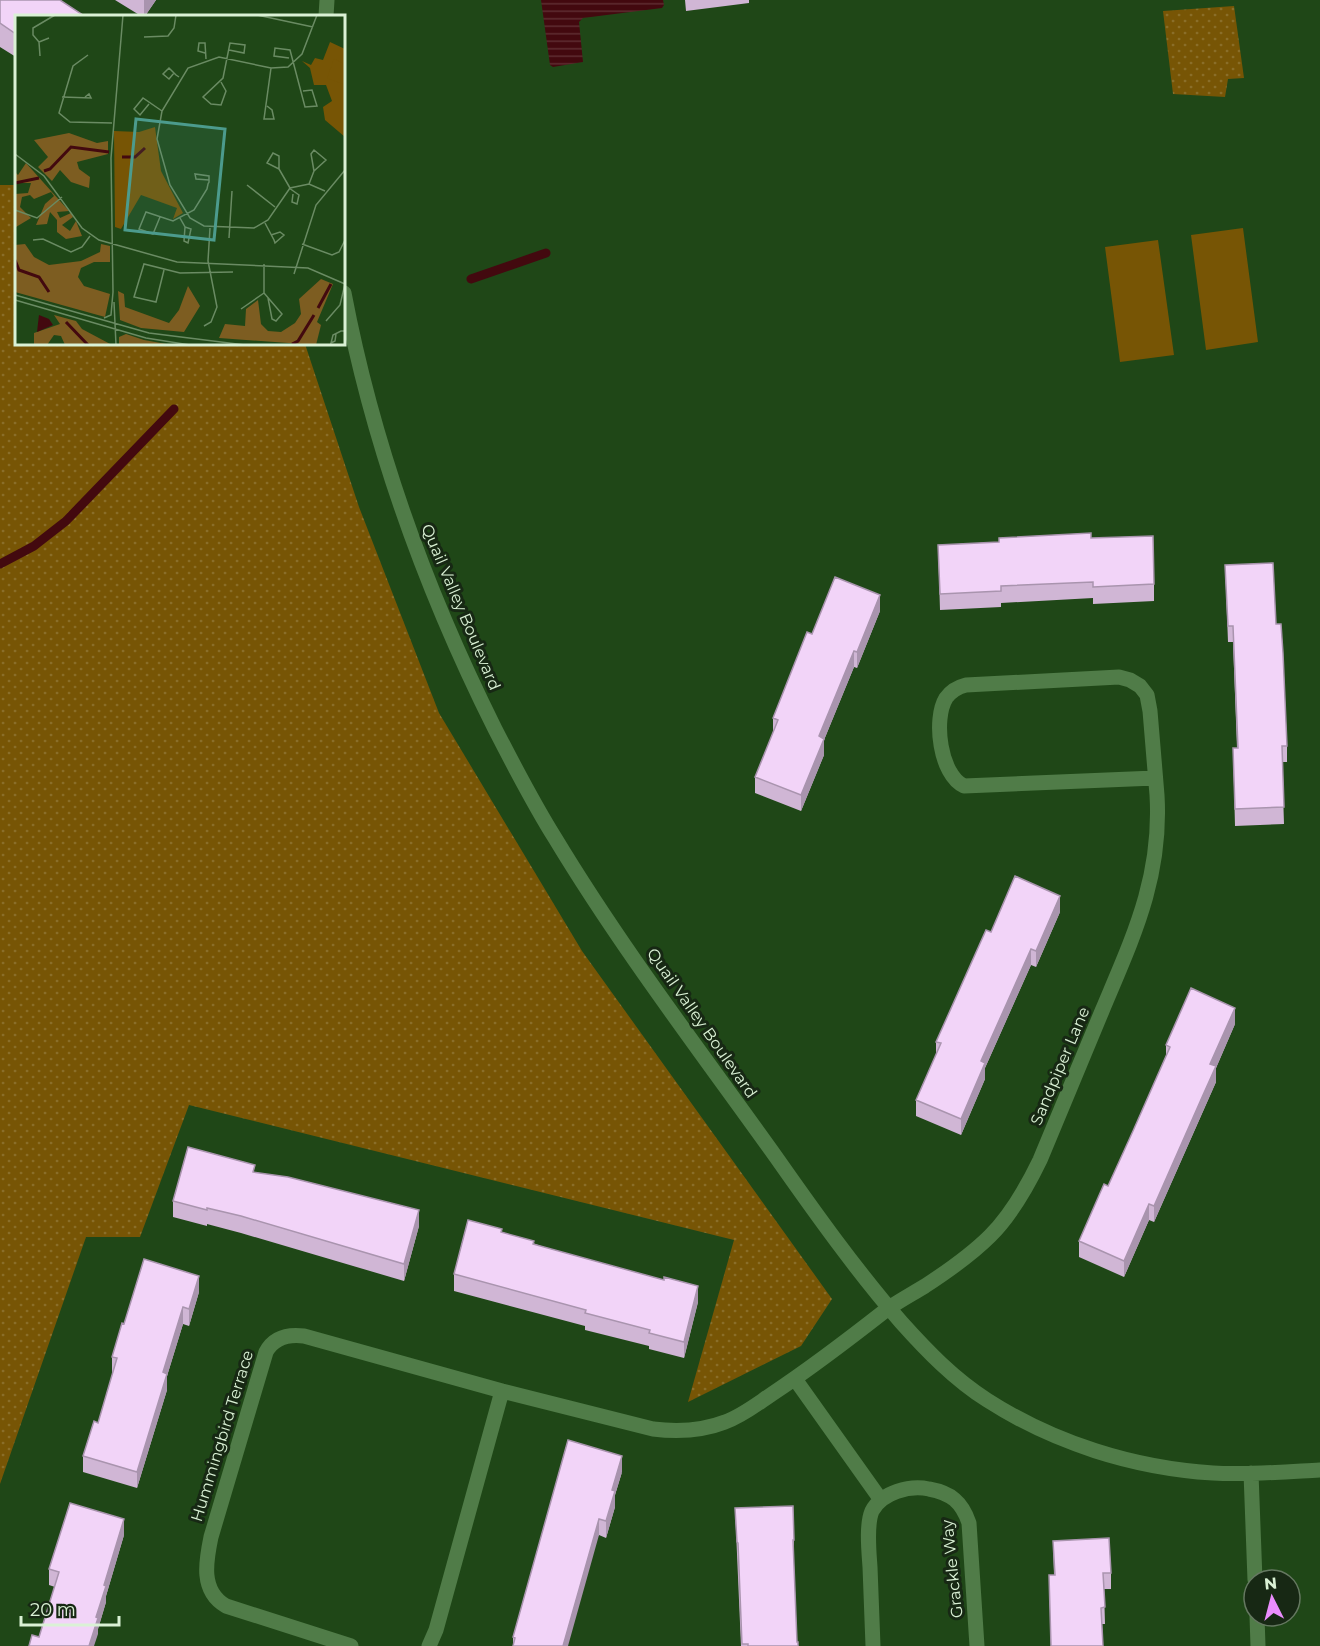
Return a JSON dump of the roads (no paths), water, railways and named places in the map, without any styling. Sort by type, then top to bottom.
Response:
[{"type":"street","points":[[326,15],[327,0]]},
{"type":"street","name":"Quail Valley Boulevard","points":[[345,297],[368,399],[410,535],[459,655],[528,792],[589,892],[627,948],[867,1282],[933,1357],[964,1384],[1001,1408],[1053,1435],[1083,1447],[1154,1465],[1216,1473],[1320,1470]]},
{"type":"street","name":"Sandpiper Lane","points":[[889,1308],[926,1286],[989,1237],[1007,1217],[1029,1183],[1144,907],[1154,867],[1157,839],[1157,807],[1155,778],[1150,711],[1147,695],[1140,686],[1125,678],[1097,677],[966,685],[947,696],[941,714],[940,735],[945,763],[953,779],[964,786],[1155,778]]},
{"type":"street","name":"Hummingbird Terrace","points":[[351,1646],[226,1606],[214,1596],[208,1583],[206,1563],[211,1537],[266,1352],[276,1339],[304,1336],[502,1392],[640,1426],[679,1432],[708,1427],[734,1419],[795,1379],[889,1308]]},
{"type":"street","points":[[795,1379],[881,1500],[872,1512],[869,1529],[873,1646]]},
{"type":"street","points":[[429,1646],[436,1630],[502,1392]]},
{"type":"street","points":[[1251,1473],[1255,1568]]},
{"type":"street","name":"Grackle Way","points":[[881,1500],[913,1487],[927,1488],[950,1496],[964,1510],[970,1532],[977,1646]]},
{"type":"street","points":[[1257,1628],[1258,1646]]},
{"type":"waterway","points":[[471,279],[546,253]]},
{"type":"waterway","points":[[0,564],[34,546],[66,521],[174,409]]}]
